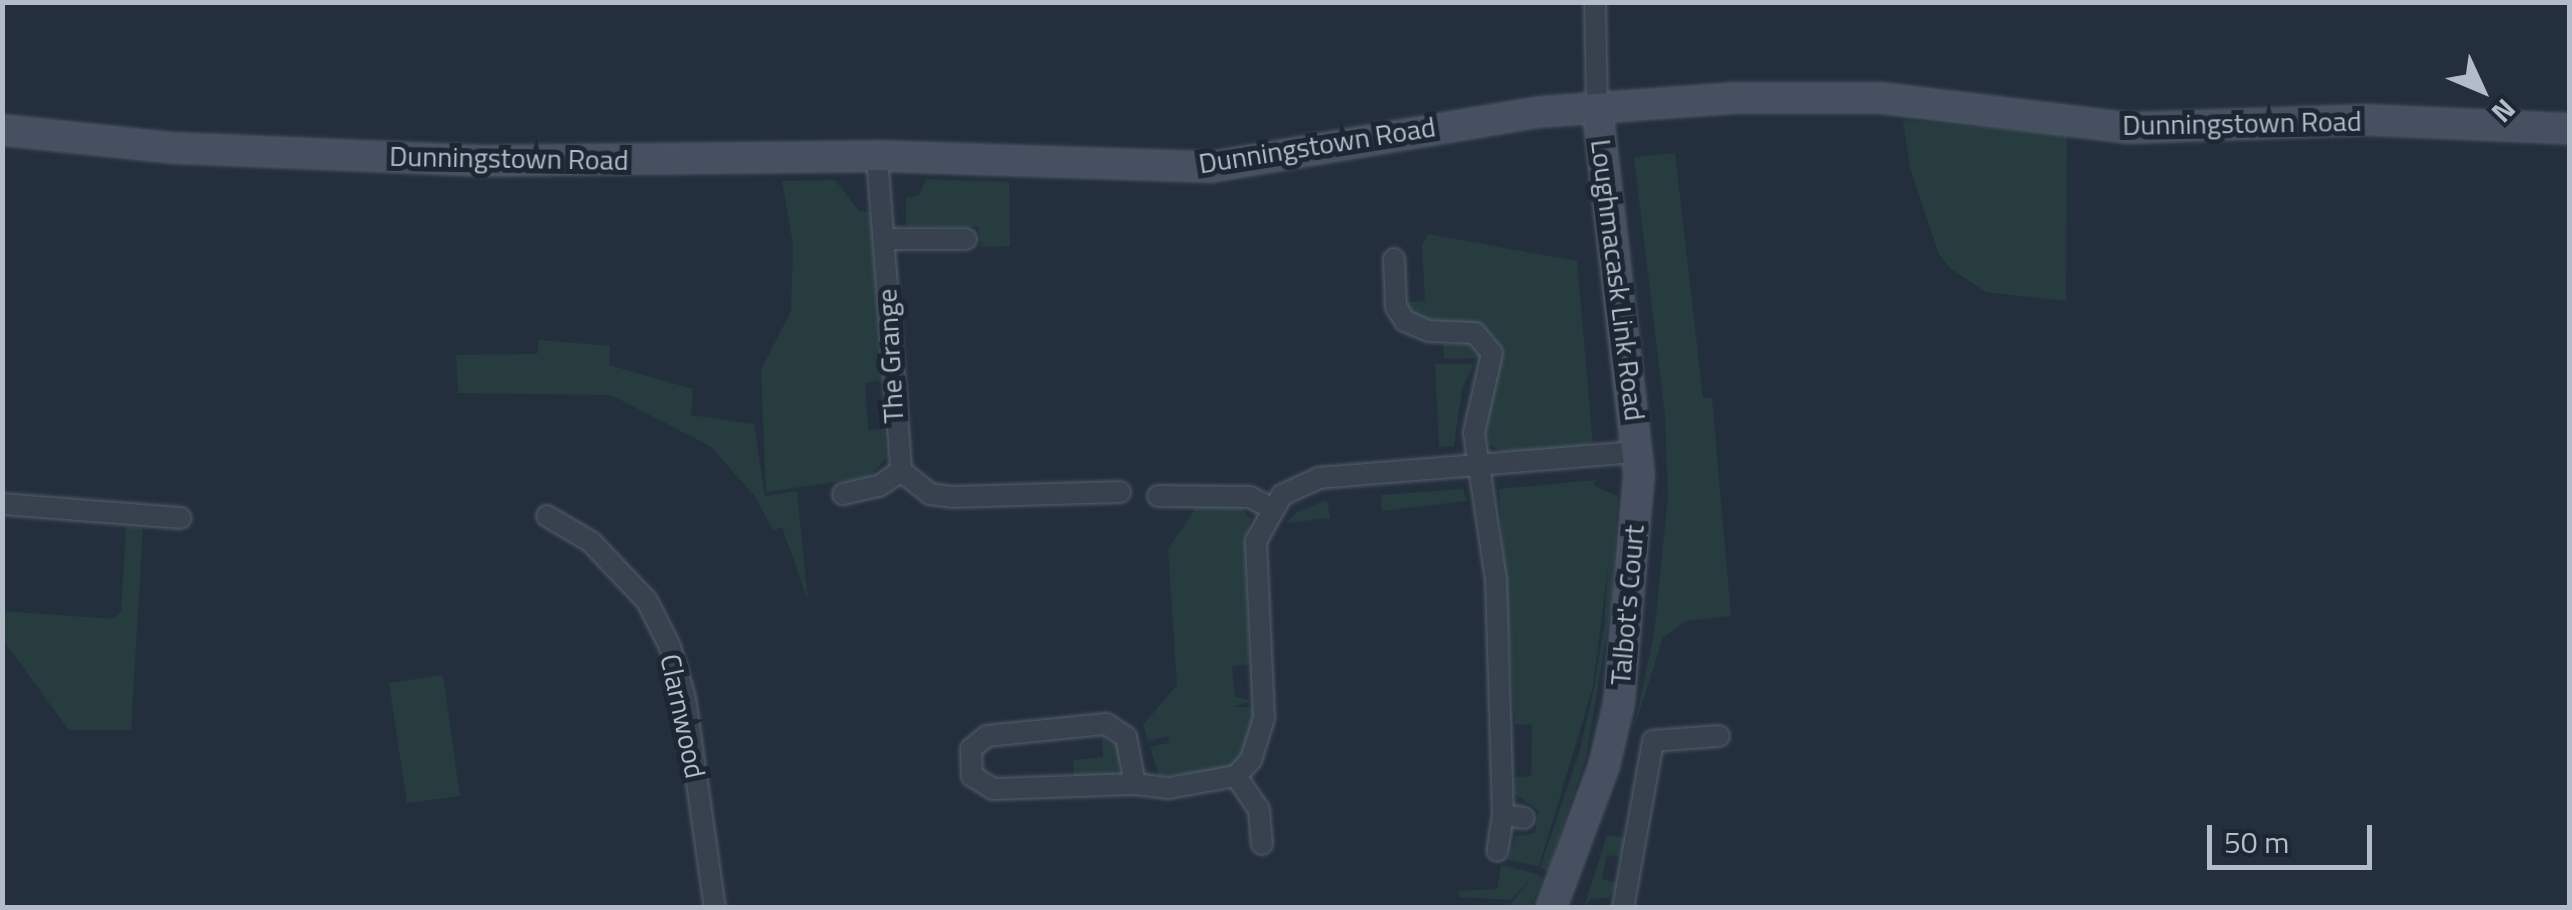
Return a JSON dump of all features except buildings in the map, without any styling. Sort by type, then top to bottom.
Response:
[{"type":"street","points":[[1595,2],[1597,108]]},
{"type":"street","name":"Dunningstown Road","points":[[2,130],[174,148],[479,161],[877,156],[1211,167],[1377,134],[1597,108],[1735,98],[1881,98],[2129,128],[2367,120],[2570,129]]},
{"type":"street","name":"Loughmacask Link Road","points":[[1597,108],[1638,452]]},
{"type":"street","name":"The Grange","points":[[877,156],[902,470]]},
{"type":"street","points":[[884,240],[966,238]]},
{"type":"street","points":[[1394,258],[1396,307],[1405,321],[1429,331],[1474,333],[1492,353],[1475,406],[1496,580],[1502,816],[1496,851]]},
{"type":"street","points":[[1135,784],[1126,736],[1106,724],[987,736],[971,748],[972,776],[993,790],[1135,784],[1169,788],[1236,776],[1252,760],[1264,718],[1256,541],[1271,508],[1301,483],[1479,462],[1638,452]]},
{"type":"street","name":"Talbot's Court","points":[[1551,908],[1604,766],[1619,703],[1638,452]]},
{"type":"street","points":[[843,494],[879,486],[902,470],[930,494],[953,497],[1120,492]]},
{"type":"street","points":[[1170,502],[1250,497],[1271,508]]},
{"type":"street","points":[[2,504],[180,518]]},
{"type":"street","name":"Clarnwood","points":[[547,516],[591,542],[646,601],[670,646],[684,698],[715,908]]},
{"type":"street","points":[[1623,908],[1652,740],[1719,736]]},
{"type":"street","points":[[1236,776],[1260,810],[1262,844]]},
{"type":"street","points":[[1502,816],[1524,818]]},
{"type":"green space","points":[[1903,120],[2067,135],[2066,301],[1986,292],[1951,269],[1939,254],[1910,168]]},
{"type":"green space","points":[[1675,153],[1703,398],[1712,398],[1731,616],[1686,621],[1663,638],[1633,732],[1654,634],[1668,497],[1665,416],[1634,157]]},
{"type":"green space","points":[[926,179],[1009,182],[1010,246],[981,247],[978,227],[906,226],[906,198],[919,195]]},
{"type":"green space","points":[[835,180],[859,211],[871,212],[881,380],[865,383],[868,430],[884,429],[886,458],[869,477],[766,492],[761,370],[791,311],[793,245],[782,181]]},
{"type":"green space","points":[[1428,234],[1577,261],[1593,446],[1503,452],[1487,443],[1485,422],[1501,356],[1493,335],[1481,325],[1428,322],[1408,311],[1407,302],[1425,301],[1422,245]]},
{"type":"green space","points":[[539,340],[610,346],[609,365],[693,389],[691,415],[754,424],[765,496],[797,491],[808,601],[782,527],[773,530],[754,495],[710,446],[611,395],[458,393],[456,355],[537,354]]},
{"type":"green space","points":[[1465,342],[1482,358],[1444,359],[1443,344]]},
{"type":"green space","points":[[1435,364],[1474,364],[1462,389],[1454,446],[1439,447]]},
{"type":"green space","points":[[1595,480],[1594,486],[1618,496],[1612,603],[1586,758],[1548,871],[1540,868],[1580,750],[1594,688],[1608,567],[1593,687],[1539,866],[1508,860],[1516,836],[1535,833],[1539,811],[1515,794],[1514,777],[1531,776],[1532,725],[1515,724],[1499,489]]},
{"type":"green space","points":[[1463,489],[1467,501],[1382,511],[1381,495]]},
{"type":"green space","points":[[1327,500],[1330,518],[1286,523],[1297,512]]},
{"type":"green space","points":[[1198,505],[1242,508],[1251,520],[1245,540],[1249,664],[1232,666],[1235,697],[1253,701],[1232,707],[1253,707],[1253,731],[1232,770],[1159,776],[1150,747],[1169,743],[1168,736],[1148,741],[1143,725],[1177,685],[1168,549]]},
{"type":"green space","points":[[126,527],[143,528],[131,730],[69,730],[3,640],[3,611],[113,619],[121,612]]},
{"type":"green space","points":[[443,675],[460,796],[407,803],[389,683]]},
{"type":"green space","points":[[1102,738],[1121,749],[1118,769],[1111,777],[1074,780],[1073,760],[1103,757]]},
{"type":"green space","points":[[1607,835],[1626,838],[1621,857],[1607,855],[1602,879],[1618,884],[1609,898],[1590,899],[1584,908]]},
{"type":"green space","points":[[1501,865],[1543,879],[1531,907],[1508,907],[1533,876],[1511,900],[1460,897],[1458,891],[1497,889]]}]
